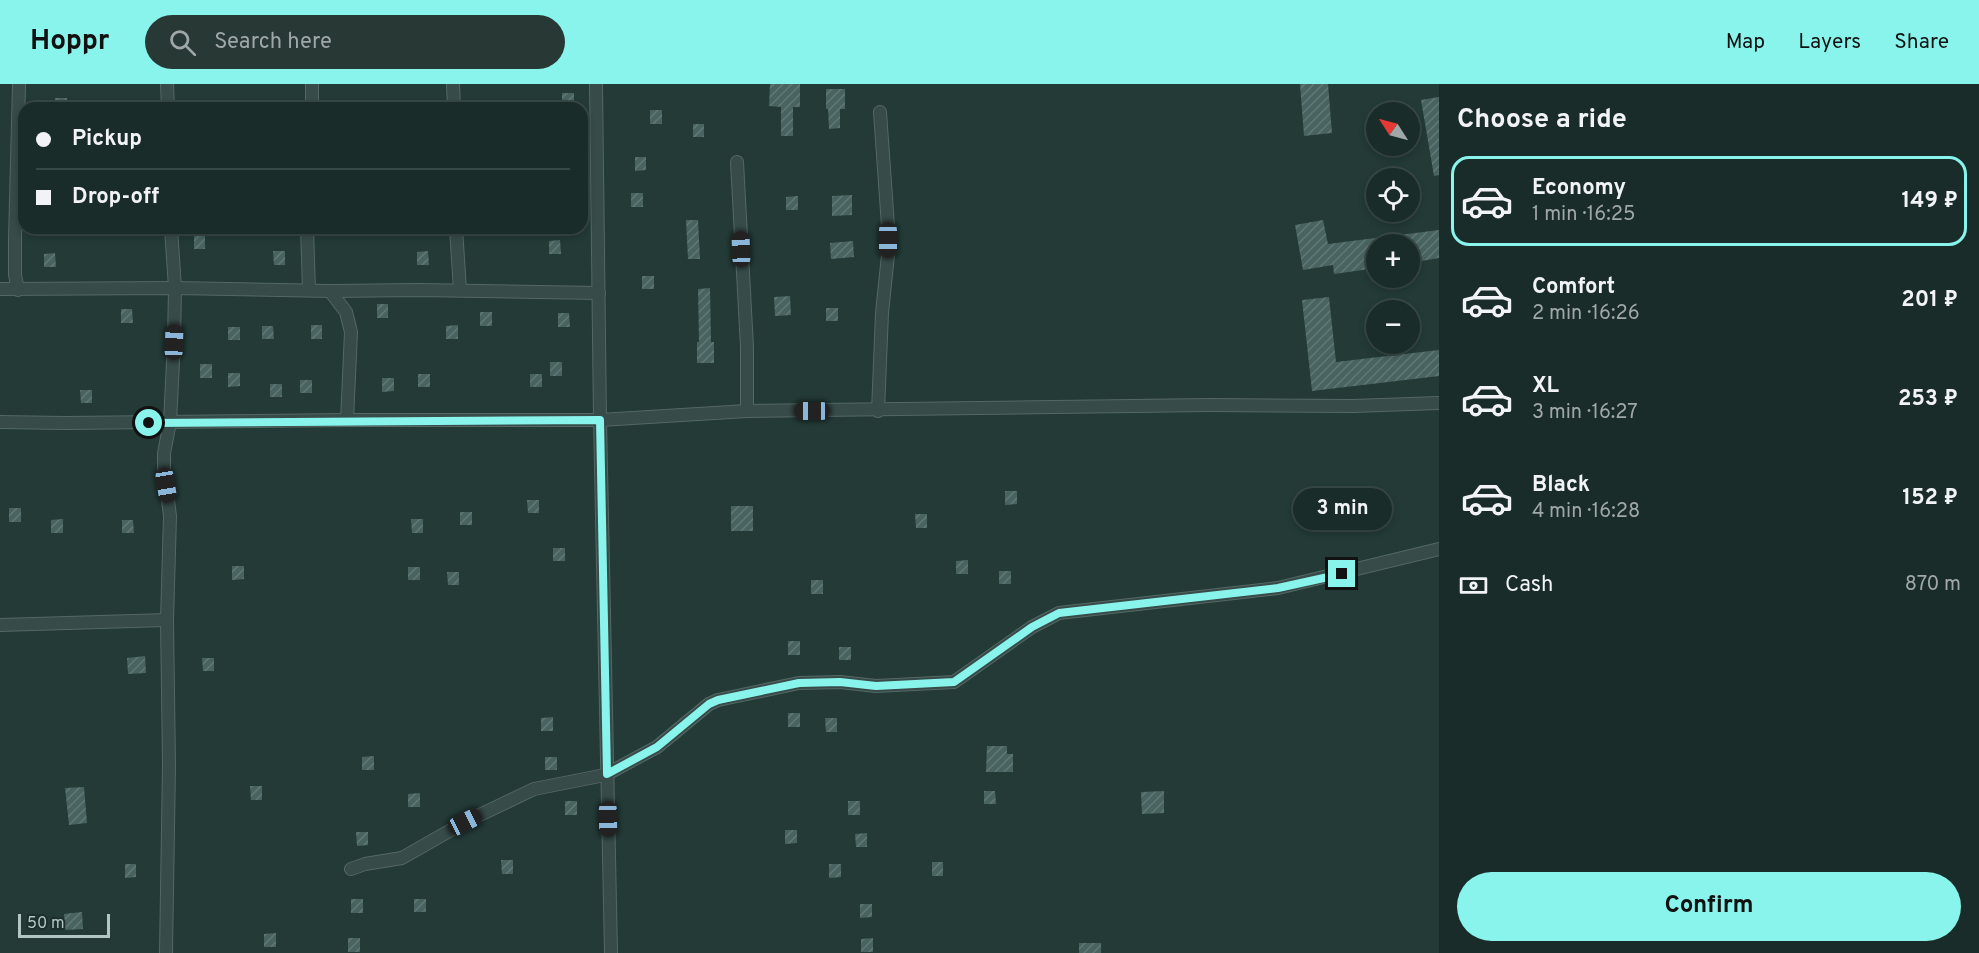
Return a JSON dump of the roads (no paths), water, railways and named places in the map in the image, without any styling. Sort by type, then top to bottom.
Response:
[{"type":"street","points":[[19,84],[19,102]]},
{"type":"street","points":[[167,84],[168,102]]},
{"type":"street","points":[[312,84],[312,102]]},
{"type":"street","points":[[453,84],[453,102]]},
{"type":"street","points":[[596,84],[611,953]]},
{"type":"street","points":[[878,411],[882,313],[888,255],[880,112]]},
{"type":"street","points":[[18,122],[15,275],[18,290]]},
{"type":"street","points":[[737,162],[747,347],[747,411]]},
{"type":"street","points":[[166,953],[169,765],[167,620],[170,516],[164,453],[170,422],[175,288],[171,234]]},
{"type":"street","points":[[307,234],[309,290]]},
{"type":"street","points":[[456,234],[460,290]]},
{"type":"street","points":[[0,290],[175,288],[599,293]]},
{"type":"street","points":[[330,291],[346,312],[351,332],[347,420]]},
{"type":"street","points":[[0,422],[600,420],[747,411],[1439,403]]},
{"type":"street","points":[[351,869],[365,864],[402,858],[465,822],[534,789],[607,774],[657,747],[709,704],[718,700],[799,683],[840,682],[876,686],[954,682],[1032,627],[1059,613],[1278,588],[1439,549]]},
{"type":"street","points":[[0,625],[167,620]]}]
